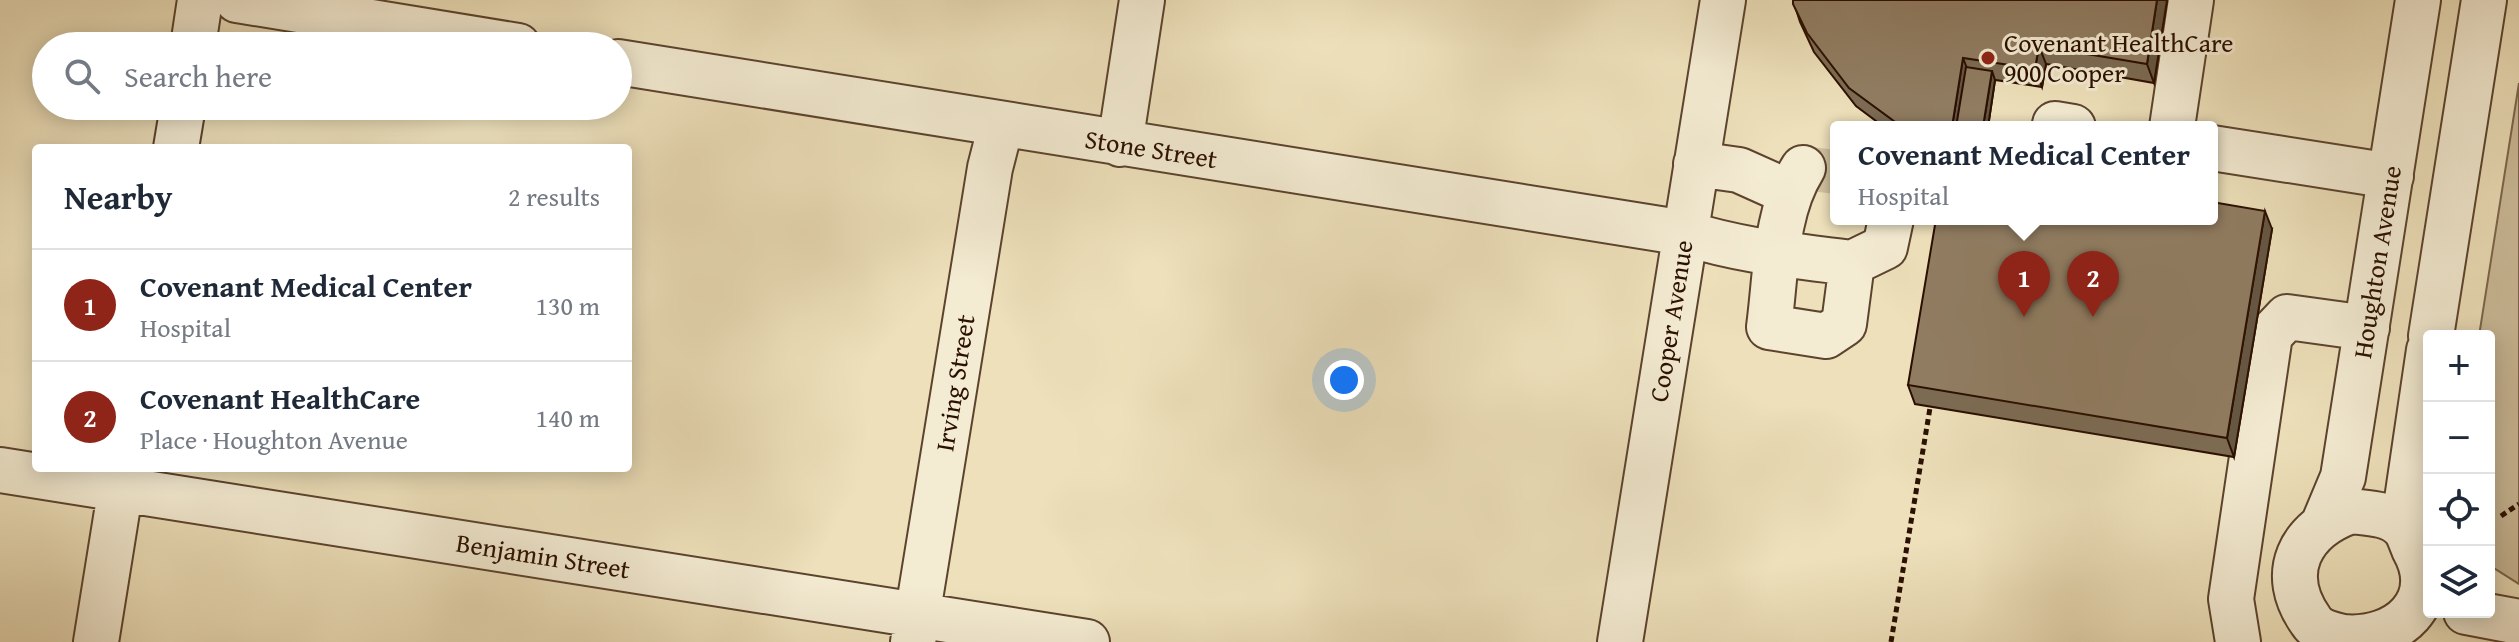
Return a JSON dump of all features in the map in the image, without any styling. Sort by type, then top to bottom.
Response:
[{"type":"street","points":[[195,32],[200,0]]},
{"type":"street","points":[[237,0],[432,32]]},
{"type":"street","points":[[1120,144],[1142,0]]},
{"type":"street","name":"Cooper Avenue","points":[[1620,642],[1723,0]]},
{"type":"street","points":[[2173,121],[2191,0]]},
{"type":"street","name":"Houghton Avenue","points":[[2325,520],[2343,477],[2418,0]]},
{"type":"street","points":[[2432,330],[2484,0]]},
{"type":"street","name":"Stone Street","points":[[632,64],[1685,233],[1727,247],[1852,263]]},
{"type":"street","points":[[177,144],[181,120]]},
{"type":"street","name":"Irving Street","points":[[916,628],[990,168],[1001,125]]},
{"type":"street","points":[[2218,149],[2391,176]]},
{"type":"street","points":[[1696,164],[1795,180],[1779,254],[1769,327],[1826,336],[1844,324],[1852,263],[1885,247],[1890,225]]},
{"type":"street","points":[[2238,642],[2231,599],[2270,335],[2287,317],[2367,328]]},
{"type":"street","points":[[2423,391],[2403,527],[2423,570]]},
{"type":"street","name":"Benjamin Street","points":[[0,470],[122,479],[916,628],[1087,642]]},
{"type":"street","points":[[96,642],[122,479]]},
{"type":"street","points":[[2403,527],[2378,513],[2351,511],[2325,520],[2306,540],[2295,565],[2296,589],[2313,625],[2325,637],[2356,639],[2391,633],[2423,606]]},
{"type":"street","points":[[2495,617],[2519,622]]},
{"type":"path","points":[[1891,642],[1932,391]]},
{"type":"path","points":[[2501,516],[2519,504]]},
{"type":"shaded area","points":[[2519,83],[2519,584],[2495,569],[2495,330],[2480,330]]},
{"type":"building","name":"Covenant HealthCare 900 Cooper","points":[[1793,0],[2157,0],[2147,64],[2039,46],[2035,69],[1963,58],[1953,121],[1894,121],[1849,88],[1807,33]]},
{"type":"building","points":[[1966,67],[1992,71],[1984,121],[1957,121]]},
{"type":"building","points":[[2218,203],[2265,211],[2227,438],[1908,385],[1935,225],[2218,225]]},
{"type":"tunnel","points":[[1803,168],[1830,171]]},
{"type":"place","name":"Covenant HealthCare 900 Cooper","points":[[1988,58]]},
{"type":"place","name":"Covenant Medical Center","points":[[2024,317]]},
{"type":"place","name":"Covenant HealthCare","points":[[2093,317]]}]
